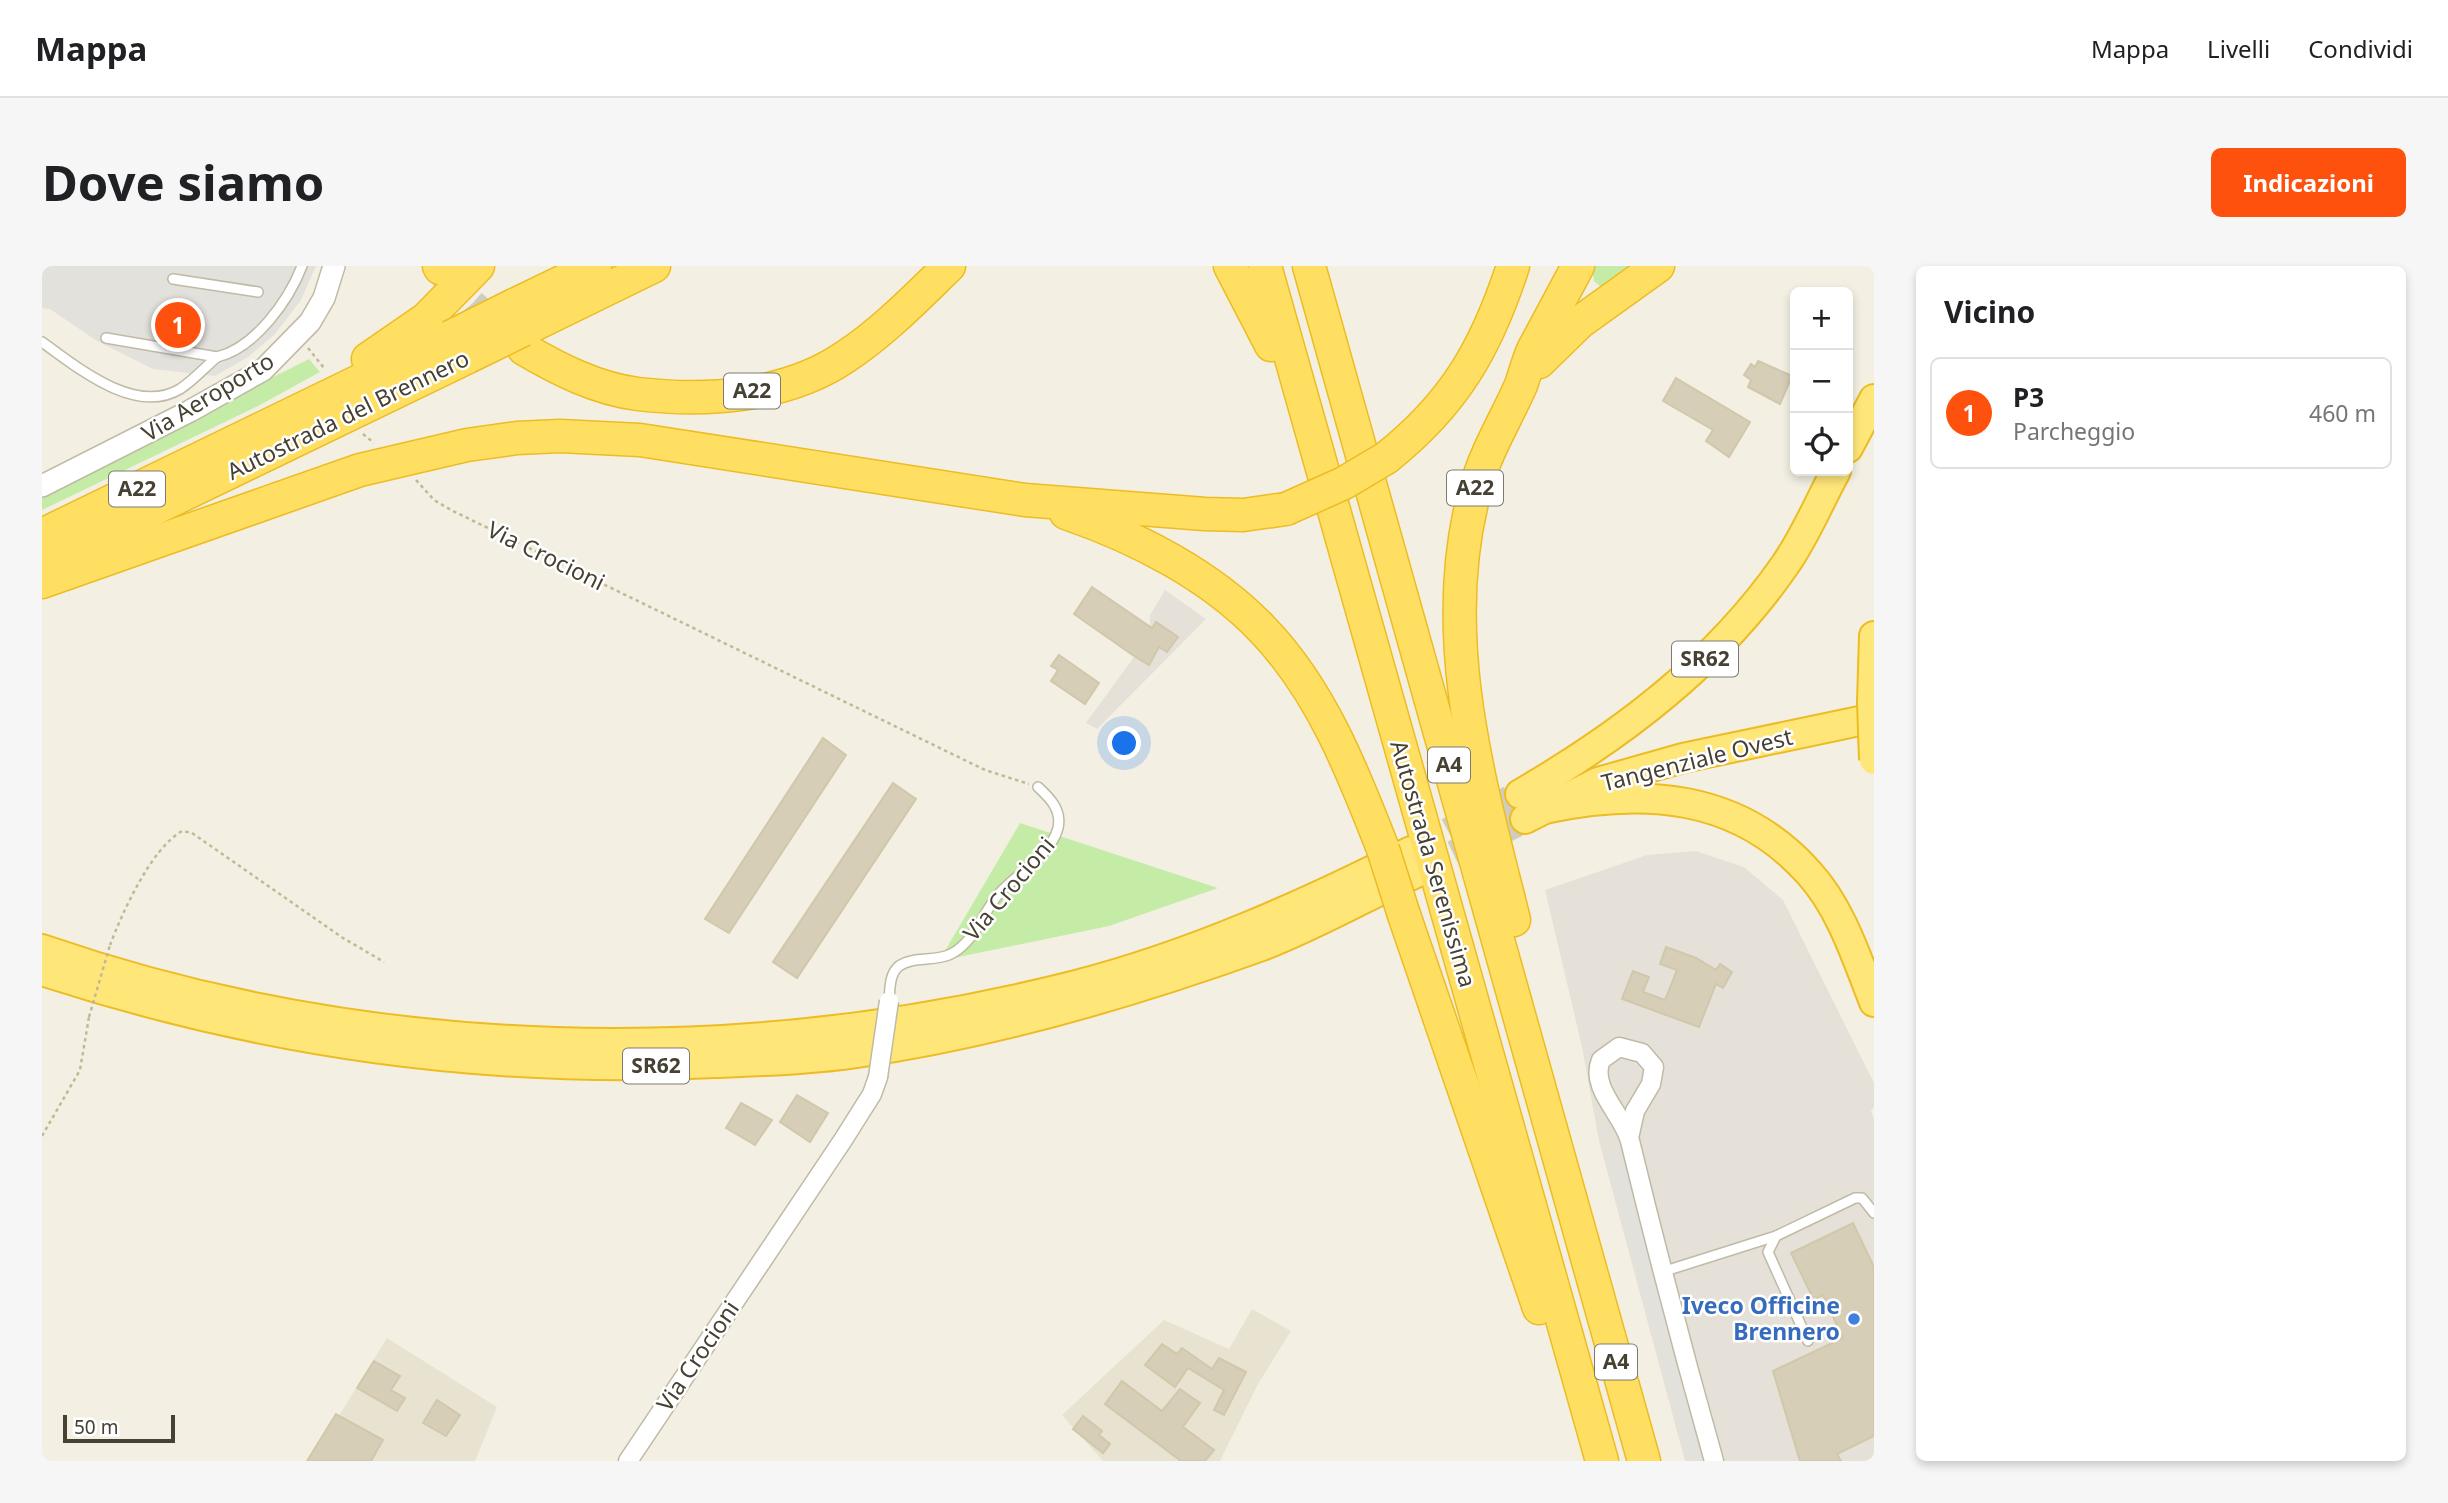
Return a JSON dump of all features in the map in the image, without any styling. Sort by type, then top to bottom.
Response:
[{"type":"highway","name":"Autostrada del Brennero","points":[[520,328],[595,266]]},
{"type":"highway","name":"Autostrada del Brennero","points":[[42,535],[448,338],[520,328],[654,266]]},
{"type":"highway","name":"A22","points":[[520,328],[564,372],[635,394],[717,397],[786,385],[843,359],[900,314],[950,266]]},
{"type":"highway","points":[[1230,266],[1270,340],[1320,509],[1373,649]]},
{"type":"highway","name":"Autostrada Serenissima","points":[[1265,266],[1599,1452]]},
{"type":"highway","name":"Autostrada Serenissima","points":[[1309,266],[1644,1461]]},
{"type":"highway","points":[[42,582],[360,470],[467,445],[517,438],[560,436],[640,440],[1025,500],[1205,514],[1244,514],[1286,509],[1344,484],[1385,458],[1422,429],[1473,361],[1493,320],[1513,266]]},
{"type":"highway","name":"A22","points":[[1482,787],[1468,721],[1461,660],[1460,599],[1464,542],[1476,486],[1485,459],[1521,385],[1532,353],[1578,266]]},
{"type":"highway","name":"A22","points":[[1521,385],[1547,353],[1580,322],[1658,266]]},
{"type":"highway","points":[[448,338],[455,271]]},
{"type":"highway","name":"Autostrada del Brennero","points":[[42,563],[448,338]]},
{"type":"highway","points":[[1853,439],[1874,399]]},
{"type":"highway","name":"Tangenziale Ovest","points":[[1530,807],[1715,650],[1786,565],[1833,476]]},
{"type":"highway","points":[[1025,500],[1099,524],[1154,551],[1210,587],[1262,629],[1297,674],[1403,858],[1404,915],[1536,1301],[1599,1452]]},
{"type":"highway","points":[[1874,636],[1874,771]]},
{"type":"highway","name":"Tangenziale Ovest","points":[[1530,807],[1610,779],[1684,758],[1873,710]]},
{"type":"highway","name":"A4","points":[[1482,787],[1572,1154],[1588,1264]]},
{"type":"highway","points":[[1530,807],[1590,799],[1633,797],[1684,800],[1732,818],[1778,843],[1811,874],[1836,912],[1874,1002]]},
{"type":"highway","name":"SR62","points":[[42,949],[158,984],[292,1015],[412,1031],[538,1042],[652,1043],[754,1039],[907,1019],[1077,985],[1226,936],[1403,858]]},
{"type":"highway","name":"SR62","points":[[42,971],[153,1006],[286,1036],[408,1053],[538,1066],[655,1066],[855,1054],[1006,1022],[1145,985],[1266,944],[1403,858]]},
{"type":"street","name":"Via Aeroporto","points":[[42,486],[191,411],[262,370],[298,336],[324,298],[334,266]]},
{"type":"street","name":"Via Crocioni","points":[[628,1461],[872,1094],[878,1077],[889,1001]]},
{"type":"street","points":[[1629,1138],[1635,1111],[1651,1084],[1654,1067],[1642,1053],[1619,1046],[1601,1059],[1597,1080],[1629,1138],[1662,1272],[1714,1461]]},
{"type":"lane","points":[[42,342],[82,370],[115,388],[152,396],[181,388],[218,357],[244,343],[262,326],[290,293],[302,266]]},
{"type":"lane","points":[[173,279],[258,292]]},
{"type":"lane","points":[[106,338],[218,357]]},
{"type":"lane","name":"Via Crocioni","points":[[889,1001],[893,973],[900,965],[942,957],[960,947],[997,896],[1048,846],[1058,830],[1059,818],[1056,808],[1038,787]]},
{"type":"lane","points":[[1662,1272],[1776,1236],[1855,1198],[1863,1198],[1874,1213]]},
{"type":"lane","points":[[1776,1236],[1768,1252],[1808,1341]]},
{"type":"path","points":[[298,336],[324,368]]},
{"type":"path","points":[[355,427],[380,447]]},
{"type":"path","name":"Via Crocioni","points":[[412,476],[434,500],[465,517],[985,770],[1038,787]]},
{"type":"path","points":[[42,1136],[80,1070],[89,1017],[110,945],[132,894],[171,837],[182,831],[192,833],[343,938],[384,962]]},
{"type":"shaded area","points":[[42,266],[316,266],[301,300],[275,334],[248,357],[215,376],[153,369],[97,341],[50,309],[42,308]]},
{"type":"shaded area","points":[[1165,590],[1206,619],[1097,729],[1086,723],[1150,635],[1150,615]]},
{"type":"shaded area","points":[[1696,851],[1744,867],[1783,900],[1874,1083],[1874,1107],[1871,1111],[1874,1119],[1874,1461],[1685,1461],[1599,1141],[1582,1047],[1545,890],[1647,855]]},
{"type":"shaded area","points":[[1621,1155],[1704,1461],[1689,1461],[1606,1158]]},
{"type":"shaded area","points":[[1252,1309],[1291,1331],[1258,1384],[1220,1461],[1103,1461],[1062,1415],[1164,1320],[1229,1349]]},
{"type":"shaded area","points":[[387,1338],[497,1407],[475,1461],[311,1461]]},
{"type":"green space","points":[[1592,266],[1641,266],[1602,288],[1594,281]]},
{"type":"green space","points":[[309,359],[320,372],[260,405],[42,510],[42,494]]},
{"type":"green space","points":[[1020,823],[1218,888],[1109,926],[939,961]]},
{"type":"building","points":[[1758,361],[1790,375],[1780,404],[1748,387],[1751,380],[1744,375],[1751,364],[1755,367]]},
{"type":"building","points":[[1676,378],[1750,422],[1729,457],[1706,441],[1713,430],[1663,401]]},
{"type":"building","points":[[1092,587],[1152,628],[1156,622],[1178,637],[1167,652],[1159,647],[1149,665],[1074,614]]},
{"type":"building","points":[[1059,655],[1099,683],[1085,704],[1051,681],[1058,670],[1051,666]]},
{"type":"building","points":[[823,738],[846,755],[729,933],[705,919]]},
{"type":"building","points":[[893,783],[916,799],[797,978],[773,962]]},
{"type":"building","points":[[1666,947],[1696,958],[1716,970],[1720,964],[1732,972],[1723,988],[1716,984],[1699,1027],[1622,999],[1633,971],[1649,977],[1643,992],[1665,1000],[1677,970],[1660,964]]},
{"type":"building","points":[[797,1095],[828,1113],[810,1142],[780,1122]]},
{"type":"building","points":[[741,1103],[772,1120],[755,1145],[726,1128]]},
{"type":"building","points":[[1853,1223],[1874,1267],[1874,1436],[1837,1454],[1841,1461],[1800,1461],[1773,1371],[1843,1338],[1823,1295],[1814,1300],[1791,1253]]},
{"type":"building","points":[[1162,1344],[1177,1354],[1182,1348],[1212,1369],[1219,1358],[1246,1372],[1224,1415],[1214,1410],[1224,1390],[1188,1368],[1175,1387],[1145,1365]]},
{"type":"building","points":[[374,1361],[400,1376],[391,1390],[405,1398],[397,1411],[357,1388]]},
{"type":"building","points":[[1122,1381],[1162,1411],[1180,1389],[1200,1403],[1183,1427],[1214,1450],[1205,1461],[1181,1461],[1105,1404]]},
{"type":"building","points":[[437,1400],[460,1415],[446,1436],[423,1423]]},
{"type":"building","points":[[336,1414],[383,1440],[371,1461],[307,1461]]},
{"type":"building","points":[[1083,1416],[1102,1431],[1099,1435],[1110,1444],[1103,1453],[1073,1429]]},
{"type":"tunnel","points":[[440,268],[471,305],[505,335]]},
{"type":"tunnel","points":[[1411,851],[1520,794]]},
{"type":"tunnel","points":[[1416,873],[1525,819]]},
{"type":"place","name":"P3","points":[[178,325]]},
{"type":"place","name":"Iveco Officine Brennero","points":[[1854,1319]]}]
